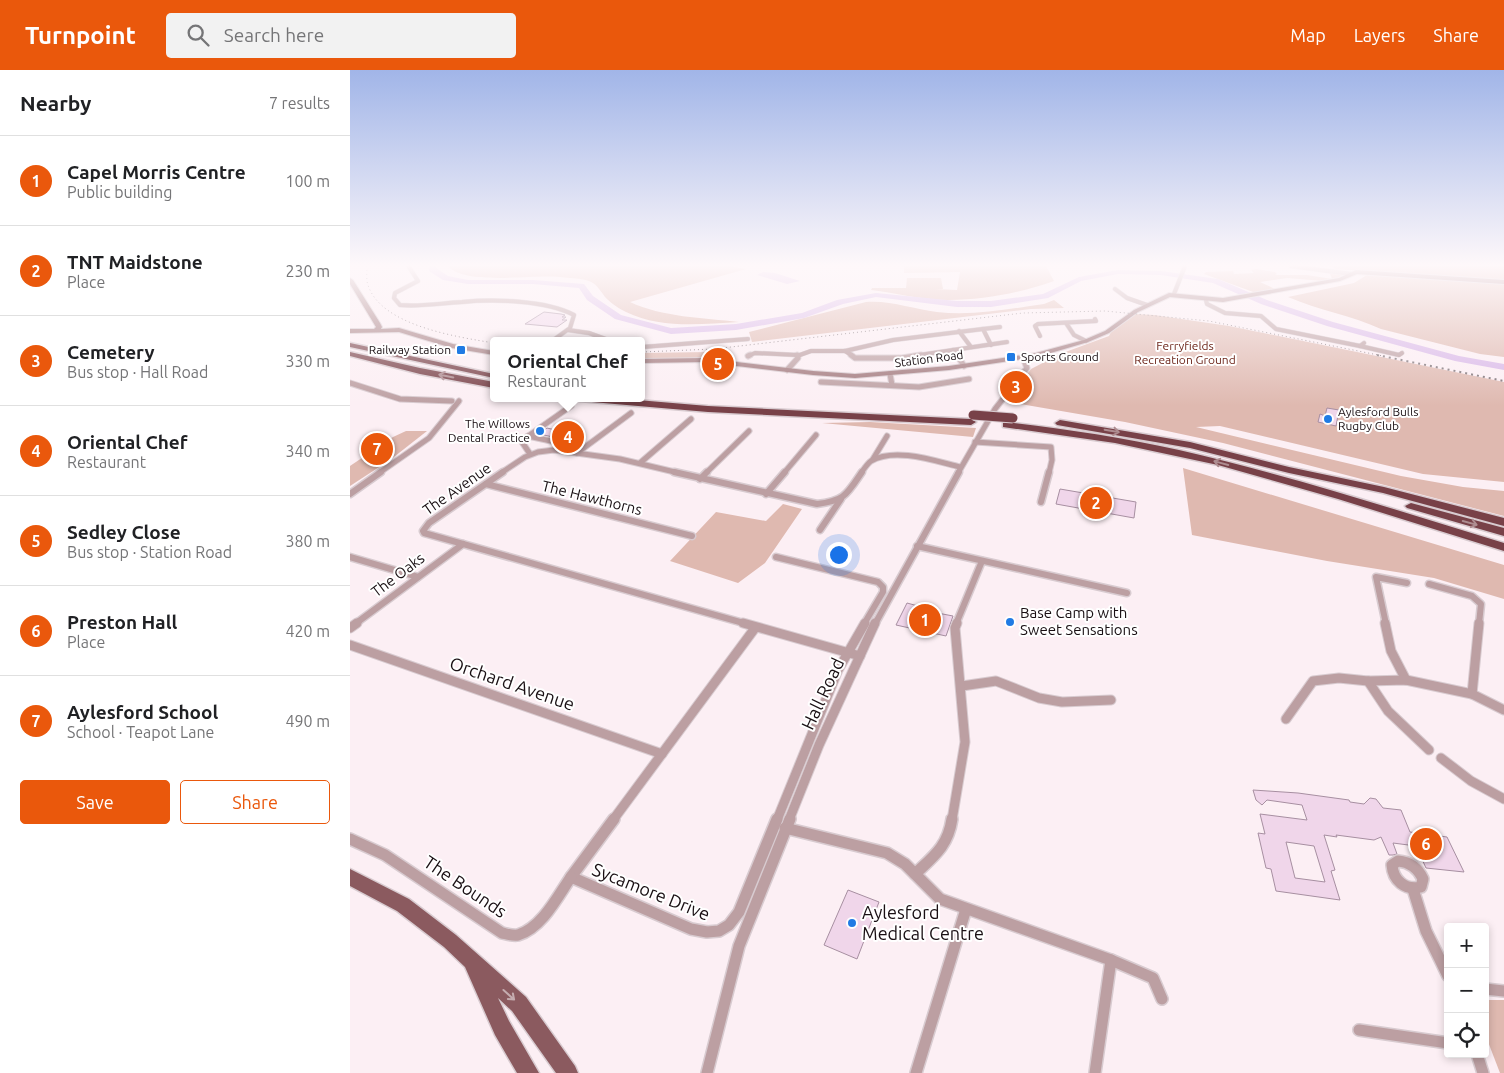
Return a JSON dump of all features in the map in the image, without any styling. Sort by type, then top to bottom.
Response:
[{"type":"highway","points":[[350,345],[490,375]]},
{"type":"highway","points":[[350,354],[420,371],[490,384]]},
{"type":"highway","points":[[645,396],[1096,428],[1160,439],[1289,470],[1384,490],[1504,522]]},
{"type":"highway","points":[[623,402],[708,410],[972,418]]},
{"type":"highway","points":[[1010,422],[1123,441],[1187,455],[1268,476],[1504,547]]},
{"type":"highway","points":[[1289,470],[1504,532]]},
{"type":"highway","points":[[1268,476],[1504,555]]},
{"type":"main road","points":[[350,877],[403,905],[444,936],[519,1004],[568,1073]]},
{"type":"main road","points":[[473,963],[502,1028],[529,1073]]},
{"type":"street","points":[[370,313],[378,327]]},
{"type":"street","points":[[558,337],[573,324],[574,315],[572,313]]},
{"type":"street","name":"Station Road","points":[[645,361],[703,360],[828,375],[890,374],[1023,358],[1107,332],[1135,313]]},
{"type":"street","points":[[1250,313],[1268,319],[1270,325],[1276,329],[1362,344],[1399,355],[1402,353]]},
{"type":"street","points":[[1040,336],[1035,326],[1038,324],[1096,321],[1095,319]]},
{"type":"street","points":[[1066,323],[1074,335],[1086,340]]},
{"type":"street","points":[[350,331],[378,327],[399,330],[412,332],[452,346],[490,352]]},
{"type":"street","points":[[748,356],[755,353],[797,355],[812,351],[845,352],[893,340],[1000,327]]},
{"type":"street","points":[[983,329],[991,345]]},
{"type":"street","points":[[568,330],[589,333],[600,337]]},
{"type":"street","points":[[959,331],[971,347]]},
{"type":"street","points":[[645,347],[748,339]]},
{"type":"street","points":[[845,352],[854,358],[902,358],[1007,342]]},
{"type":"street","points":[[953,350],[964,366]]},
{"type":"street","points":[[787,370],[798,358],[797,355]]},
{"type":"street","name":"Hall Road","points":[[707,1073],[739,946],[819,745],[860,656],[960,467],[1000,401],[1027,368],[1028,364],[1023,358]]},
{"type":"street","points":[[890,374],[892,385]]},
{"type":"street","points":[[821,382],[862,382],[927,386],[969,379]]},
{"type":"street","points":[[350,383],[400,399],[452,401]]},
{"type":"street","points":[[350,494],[429,438],[459,400]]},
{"type":"street","points":[[530,454],[522,442],[571,406]]},
{"type":"street","points":[[577,453],[630,413]]},
{"type":"street","points":[[640,463],[691,419]]},
{"type":"street","points":[[700,479],[749,431]]},
{"type":"street","points":[[766,494],[816,435]]},
{"type":"street","points":[[528,436],[583,448]]},
{"type":"street","points":[[820,530],[842,497],[848,493],[873,459],[887,436]]},
{"type":"street","points":[[976,442],[1051,447],[1052,460],[1041,502]]},
{"type":"street","name":"The Avenue","points":[[842,497],[834,502],[817,504],[700,479],[640,463],[554,450],[530,454],[429,523],[423,531],[432,536],[860,656]]},
{"type":"street","points":[[873,459],[888,455],[907,455],[960,467]]},
{"type":"street","name":"The Hawthorns","points":[[486,484],[692,536]]},
{"type":"street","points":[[817,504],[832,511]]},
{"type":"street","name":"The Oaks","points":[[350,628],[463,544]]},
{"type":"street","points":[[917,546],[1127,593]]},
{"type":"street","points":[[350,557],[418,577]]},
{"type":"street","points":[[776,557],[878,582],[883,587],[883,592],[848,653]]},
{"type":"street","points":[[915,874],[940,851],[950,834],[965,742],[962,686],[955,628],[982,561]]},
{"type":"street","points":[[1406,680],[1391,651],[1376,577],[1408,583]]},
{"type":"street","points":[[1428,584],[1472,596],[1481,604],[1472,694]]},
{"type":"street","name":"Sycamore Drive","points":[[755,628],[571,877],[691,929],[710,933],[722,932],[731,924],[739,912],[838,670],[848,653]]},
{"type":"street","name":"Orchard Avenue","points":[[350,645],[662,754]]},
{"type":"street","points":[[1286,719],[1313,681],[1339,678],[1368,681],[1406,680],[1472,694],[1504,710]]},
{"type":"street","points":[[962,686],[996,681],[1039,698],[1062,702],[1111,700]]},
{"type":"street","points":[[1368,681],[1388,711],[1429,750]]},
{"type":"street","points":[[1441,758],[1471,781],[1504,799]]},
{"type":"street","points":[[785,828],[887,853],[905,864],[940,899],[1111,960],[1153,978],[1162,999]]},
{"type":"street","name":"The Bounds","points":[[350,839],[385,854],[493,929],[509,934],[516,935],[528,931],[540,919],[571,877]]},
{"type":"street","points":[[1413,889],[1426,931],[1444,968]]},
{"type":"street","points":[[916,1073],[966,909]]},
{"type":"street","points":[[1095,1073],[1111,960]]},
{"type":"street","points":[[1489,989],[1504,991]]},
{"type":"street","points":[[1359,1030],[1444,1042]]},
{"type":"street","points":[[1478,1058],[1483,1073]]},
{"type":"green space","points":[[628,313],[663,313],[739,322],[681,324],[653,321]]},
{"type":"green space","points":[[824,313],[999,313],[752,342],[749,332]]},
{"type":"green space","points":[[1334,313],[1504,313],[1504,357],[1480,354],[1381,329]]},
{"type":"green space","name":"Ferryfields Recreation Ground","points":[[1134,314],[1154,315],[1229,326],[1504,382],[1504,482],[1423,474],[1220,426],[1196,427],[1401,476],[1463,487],[1504,491],[1504,516],[1223,443],[1125,422],[1014,403],[1009,398],[1031,369],[1060,354],[1109,336],[1112,330]]},
{"type":"green space","points":[[708,352],[704,359],[645,359],[645,353]]},
{"type":"green space","points":[[870,422],[976,428],[973,437],[822,423]]},
{"type":"green space","points":[[406,431],[427,431],[390,460],[350,486],[350,466],[393,437]]},
{"type":"green space","points":[[1183,468],[1504,565],[1504,599],[1434,578],[1327,561],[1192,535]]},
{"type":"green space","points":[[783,504],[802,509],[765,563],[738,583],[670,561],[716,512],[766,521]]},
{"type":"green space","points":[[1489,1000],[1504,1000],[1504,1073],[1500,1073],[1489,1044]]},
{"type":"building","points":[[543,313],[565,315],[562,317],[566,317],[562,320],[567,320],[557,327],[525,324]]},
{"type":"building","name":"Aylesford Bulls Rugby Club","points":[[1327,408],[1339,410],[1336,426],[1318,422],[1320,414],[1325,416]]},
{"type":"building","points":[[547,428],[575,434],[567,440],[539,434]]},
{"type":"building","points":[[1060,489],[1136,502],[1134,518],[1056,504]]},
{"type":"building","points":[[907,603],[918,606],[917,609],[953,616],[946,636],[896,625]]},
{"type":"building","points":[[1253,790],[1298,793],[1364,804],[1370,798],[1376,799],[1383,808],[1401,810],[1410,832],[1447,837],[1464,872],[1426,868],[1416,846],[1393,843],[1397,854],[1389,855],[1381,837],[1374,840],[1324,835],[1335,870],[1331,871],[1340,900],[1276,891],[1271,869],[1266,868],[1258,833],[1265,834],[1260,814],[1307,820],[1302,805],[1267,800],[1262,805],[1256,800]],"holes":[[[1286,842],[1314,846],[1325,882],[1295,878]]]},
{"type":"building","name":"Aylesford Medical Centre","points":[[848,890],[879,902],[857,959],[824,945]]},
{"type":"waterway","points":[[612,313],[618,317],[671,331],[736,327],[810,313]]},
{"type":"waterway","points":[[1296,313],[1330,324],[1458,359],[1504,367]]},
{"type":"railway","points":[[391,313],[404,320],[442,333],[490,342]]},
{"type":"railway","points":[[645,352],[714,349],[1031,313]]},
{"type":"railway","points":[[1124,313],[1209,321],[1383,356]]},
{"type":"railway","points":[[1377,355],[1504,381]]},
{"type":"place","name":"Railway Station","points":[[461,350]]},
{"type":"place","name":"Sports Ground","points":[[1011,357]]},
{"type":"place","name":"Sedley Close","points":[[718,364]]},
{"type":"place","name":"Cemetery","points":[[1016,387]]},
{"type":"place","name":"Aylesford Bulls Rugby Club","points":[[1328,419]]},
{"type":"place","name":"The Willows Dental Practice","points":[[540,431]]},
{"type":"place","name":"Oriental Chef","points":[[568,437]]},
{"type":"place","name":"Aylesford School","points":[[377,449]]},
{"type":"place","name":"TNT Maidstone","points":[[1096,503]]},
{"type":"place","name":"Capel Morris Centre","points":[[925,620]]},
{"type":"place","name":"Base Camp with Sweet Sensations","points":[[1010,622]]},
{"type":"place","name":"Preston Hall","points":[[1426,844]]},
{"type":"place","name":"Aylesford Medical Centre","points":[[852,923]]}]
